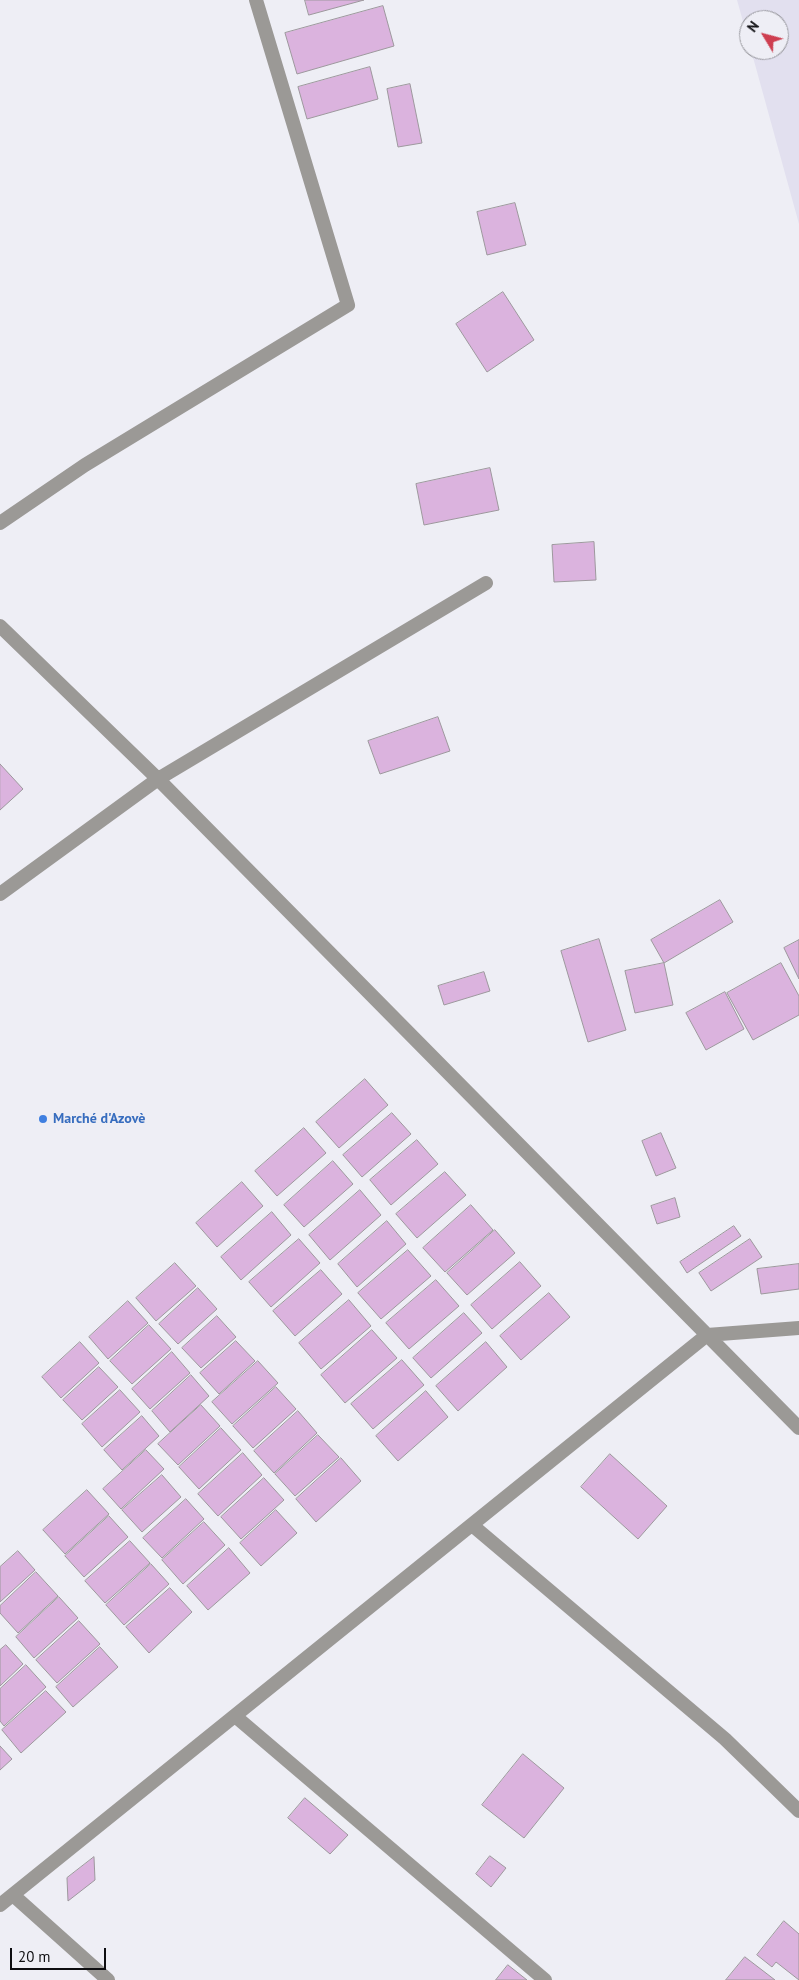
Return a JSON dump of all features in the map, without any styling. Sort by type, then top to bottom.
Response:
[{"type":"street","points":[[0,523],[85,465],[348,305],[256,0]]},
{"type":"street","points":[[0,894],[158,779],[486,583]]},
{"type":"street","points":[[0,626],[158,779],[799,1428]]},
{"type":"street","points":[[0,1906],[707,1335],[799,1328]]},
{"type":"street","points":[[472,1525],[724,1739],[799,1811]]},
{"type":"street","points":[[235,1716],[544,1980]]},
{"type":"street","points":[[13,1895],[108,1980]]},
{"type":"shaded area","points":[[737,0],[799,0],[799,224],[754,60],[789,60],[789,10],[740,10]]},
{"type":"building","points":[[305,0],[364,0],[309,15]]},
{"type":"building","points":[[383,6],[394,46],[297,74],[285,33]]},
{"type":"building","points":[[370,67],[378,99],[307,119],[298,87]]},
{"type":"building","points":[[410,84],[422,143],[398,147],[387,89]]},
{"type":"building","points":[[515,203],[526,245],[487,255],[477,212]]},
{"type":"building","points":[[503,292],[534,340],[487,372],[456,324]]},
{"type":"building","points":[[490,468],[499,510],[424,525],[416,484]]},
{"type":"building","points":[[594,542],[596,580],[554,582],[552,545]]},
{"type":"building","points":[[438,717],[450,751],[380,774],[368,741]]},
{"type":"building","points":[[0,764],[23,789],[0,810]]},
{"type":"building","points":[[720,900],[733,922],[664,963],[651,940]]},
{"type":"building","points":[[599,939],[626,1030],[588,1042],[561,951]]},
{"type":"building","points":[[799,940],[799,979],[784,948]]},
{"type":"building","points":[[664,963],[673,1005],[635,1013],[625,971]]},
{"type":"building","points":[[781,963],[799,996],[799,1015],[753,1040],[727,993]]},
{"type":"building","points":[[484,972],[490,991],[444,1005],[438,986]]},
{"type":"building","points":[[725,992],[744,1029],[706,1050],[686,1013]]},
{"type":"building","points":[[365,1079],[388,1105],[339,1148],[316,1122]]},
{"type":"building","points":[[392,1113],[411,1134],[362,1177],[343,1155]]},
{"type":"building","points":[[304,1128],[326,1153],[277,1196],[255,1171]]},
{"type":"building","points":[[661,1133],[676,1168],[656,1176],[642,1141]]},
{"type":"building","points":[[417,1140],[438,1164],[391,1205],[370,1180]]},
{"type":"building","points":[[333,1161],[353,1184],[304,1227],[284,1205]]},
{"type":"building","points":[[445,1172],[466,1195],[417,1238],[396,1214]]},
{"type":"building","points":[[242,1182],[263,1206],[217,1247],[196,1223]]},
{"type":"building","points":[[360,1190],[381,1215],[330,1260],[309,1235]]},
{"type":"building","points":[[675,1198],[680,1217],[657,1224],[651,1206]]},
{"type":"building","points":[[471,1205],[493,1230],[445,1272],[423,1248]]},
{"type":"building","points":[[272,1212],[291,1235],[241,1280],[221,1257]]},
{"type":"building","points":[[387,1221],[406,1244],[357,1287],[338,1264]]},
{"type":"building","points":[[734,1226],[741,1236],[687,1273],[680,1262]]},
{"type":"building","points":[[495,1230],[515,1253],[467,1295],[447,1273]]},
{"type":"building","points":[[299,1239],[320,1263],[271,1307],[249,1282]]},
{"type":"building","points":[[750,1239],[762,1257],[711,1291],[699,1273]]},
{"type":"building","points":[[408,1250],[431,1276],[381,1319],[358,1293]]},
{"type":"building","points":[[520,1262],[541,1286],[492,1329],[471,1305]]},
{"type":"building","points":[[175,1263],[196,1286],[156,1321],[136,1298]]},
{"type":"building","points":[[799,1264],[799,1289],[761,1294],[757,1269]]},
{"type":"building","points":[[321,1270],[342,1294],[295,1336],[273,1311]]},
{"type":"building","points":[[436,1280],[459,1306],[409,1349],[386,1323]]},
{"type":"building","points":[[198,1288],[217,1309],[178,1344],[159,1324]]},
{"type":"building","points":[[549,1293],[570,1317],[521,1360],[500,1336]]},
{"type":"building","points":[[349,1300],[371,1326],[321,1369],[299,1343]]},
{"type":"building","points":[[128,1301],[148,1323],[108,1359],[89,1337]]},
{"type":"building","points":[[464,1313],[482,1333],[431,1378],[413,1358]]},
{"type":"building","points":[[217,1316],[236,1337],[201,1368],[182,1348]]},
{"type":"building","points":[[149,1325],[171,1349],[132,1384],[110,1361]]},
{"type":"building","points":[[372,1330],[397,1358],[345,1403],[321,1375]]},
{"type":"building","points":[[236,1341],[255,1361],[219,1394],[200,1373]]},
{"type":"building","points":[[80,1342],[99,1363],[61,1398],[42,1377]]},
{"type":"building","points":[[486,1342],[507,1367],[458,1411],[436,1386]]},
{"type":"building","points":[[172,1352],[190,1373],[150,1409],[132,1389]]},
{"type":"building","points":[[402,1360],[424,1385],[373,1429],[351,1404]]},
{"type":"building","points":[[258,1361],[278,1383],[232,1424],[212,1402]]},
{"type":"building","points":[[99,1367],[118,1387],[82,1420],[63,1400]]},
{"type":"building","points":[[191,1375],[209,1396],[170,1432],[152,1411]]},
{"type":"building","points":[[276,1387],[296,1409],[253,1448],[233,1426]]},
{"type":"building","points":[[120,1390],[140,1412],[102,1447],[82,1424]]},
{"type":"building","points":[[426,1391],[448,1417],[398,1461],[376,1436]]},
{"type":"building","points":[[201,1405],[220,1426],[178,1465],[158,1444]]},
{"type":"building","points":[[298,1411],[317,1433],[274,1473],[254,1451]]},
{"type":"building","points":[[142,1416],[159,1436],[122,1470],[104,1450]]},
{"type":"building","points":[[221,1428],[241,1450],[199,1489],[179,1467]]},
{"type":"building","points":[[318,1435],[339,1457],[295,1496],[275,1474]]},
{"type":"building","points":[[146,1450],[164,1469],[121,1509],[103,1489]]},
{"type":"building","points":[[243,1453],[262,1475],[218,1516],[198,1494]]},
{"type":"building","points":[[610,1454],[667,1506],[638,1539],[581,1487]]},
{"type":"building","points":[[341,1458],[361,1481],[316,1522],[296,1499]]},
{"type":"building","points":[[162,1475],[181,1497],[142,1532],[122,1510]]},
{"type":"building","points":[[264,1478],[284,1500],[241,1539],[221,1517]]},
{"type":"building","points":[[87,1490],[109,1514],[65,1554],[43,1530]]},
{"type":"building","points":[[186,1499],[204,1519],[162,1558],[143,1538]]},
{"type":"building","points":[[276,1510],[297,1533],[261,1566],[240,1543]]},
{"type":"building","points":[[109,1516],[128,1537],[84,1577],[65,1556]]},
{"type":"building","points":[[204,1522],[225,1545],[183,1584],[162,1560]]},
{"type":"building","points":[[130,1541],[150,1563],[105,1603],[85,1581]]},
{"type":"building","points":[[229,1548],[250,1573],[208,1610],[187,1586]]},
{"type":"building","points":[[18,1551],[35,1570],[0,1602],[0,1567]]},
{"type":"building","points":[[151,1564],[169,1584],[124,1625],[106,1605]]},
{"type":"building","points":[[36,1572],[58,1596],[18,1633],[0,1613],[0,1606]]},
{"type":"building","points":[[170,1588],[192,1612],[149,1653],[126,1627]]},
{"type":"building","points":[[59,1597],[78,1618],[34,1658],[16,1637]]},
{"type":"building","points":[[79,1621],[100,1644],[57,1683],[36,1660]]},
{"type":"building","points":[[6,1645],[23,1664],[0,1686],[0,1650]]},
{"type":"building","points":[[100,1647],[118,1667],[73,1707],[56,1687]]},
{"type":"building","points":[[26,1665],[46,1687],[4,1726],[0,1721],[0,1689]]},
{"type":"building","points":[[46,1691],[66,1712],[21,1753],[2,1730]]},
{"type":"building","points":[[0,1746],[12,1759],[0,1770]]},
{"type":"building","points":[[523,1754],[564,1788],[524,1838],[482,1805]]},
{"type":"building","points":[[305,1798],[348,1835],[330,1854],[288,1818]]},
{"type":"building","points":[[490,1856],[506,1868],[491,1887],[476,1874]]},
{"type":"building","points":[[94,1857],[95,1880],[68,1901],[67,1878]]},
{"type":"building","points":[[784,1921],[799,1934],[799,1980],[776,1962],[772,1967],[757,1955]]},
{"type":"building","points":[[745,1957],[775,1980],[726,1980]]},
{"type":"building","points":[[508,1965],[527,1980],[496,1980]]},
{"type":"place","name":"Marché d'Azovè","points":[[43,1119]]}]
